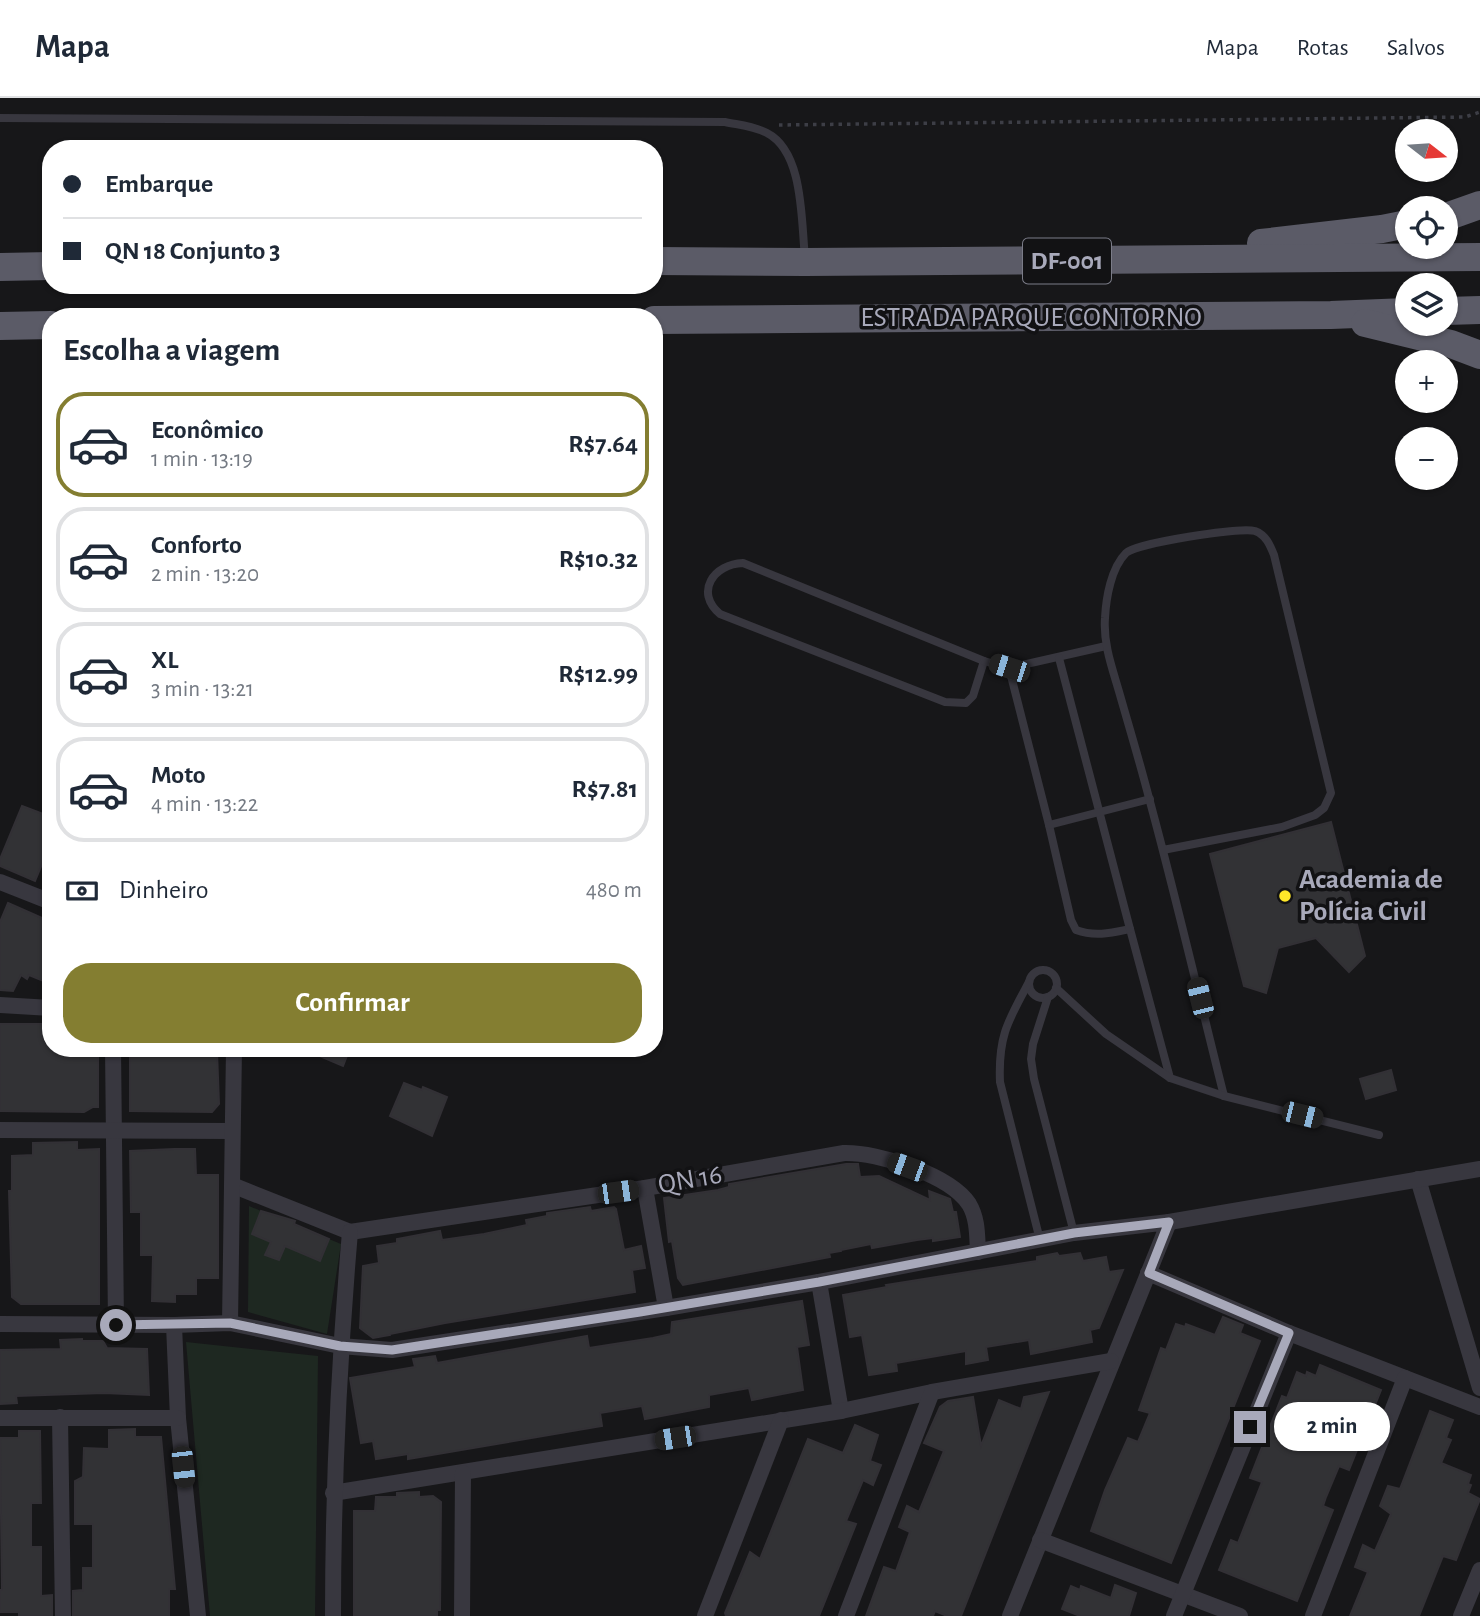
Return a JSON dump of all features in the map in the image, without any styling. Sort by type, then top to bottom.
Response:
[{"type":"highway","points":[[1458,213],[1480,205]]},
{"type":"highway","points":[[1106,261],[1395,227]]},
{"type":"highway","name":"ESTRADA PARQUE CONTORNO","points":[[663,261],[1106,261],[1480,257]]},
{"type":"highway","points":[[0,267],[42,266]]},
{"type":"highway","points":[[1458,311],[1480,310]]},
{"type":"highway","name":"ESTRADA PARQUE CONTORNO","points":[[663,320],[1395,312]]},
{"type":"highway","points":[[1331,315],[1451,344],[1480,355]]},
{"type":"highway","points":[[0,326],[42,325]]},
{"type":"street","points":[[0,882],[42,898]]},
{"type":"street","points":[[0,1005],[42,1008]]},
{"type":"street","points":[[113,1057],[116,1325]]},
{"type":"street","points":[[230,1323],[234,1057]]},
{"type":"street","points":[[0,1130],[232,1131]]},
{"type":"street","name":"QN 16","points":[[350,1232],[645,1188],[844,1153],[862,1153],[925,1174],[957,1190],[969,1205],[977,1223],[978,1252]]},
{"type":"street","points":[[0,1324],[230,1323],[340,1346],[392,1350],[666,1308],[1074,1233],[1169,1222],[1480,1169]]},
{"type":"street","points":[[1418,1179],[1480,1388]]},
{"type":"street","points":[[233,1185],[350,1232],[340,1346],[333,1493],[333,1616]]},
{"type":"street","points":[[645,1188],[666,1308]]},
{"type":"street","points":[[1010,1616],[1169,1222]]},
{"type":"street","points":[[1149,1273],[1289,1333],[1480,1407]]},
{"type":"street","points":[[819,1282],[841,1411]]},
{"type":"street","points":[[174,1325],[178,1418],[198,1616]]},
{"type":"street","points":[[1174,1616],[1289,1333]]},
{"type":"street","points":[[333,1493],[841,1411],[932,1392],[1111,1361]]},
{"type":"street","points":[[1313,1616],[1405,1378]]},
{"type":"street","points":[[846,1616],[932,1392]]},
{"type":"street","points":[[60,1417],[63,1616]]},
{"type":"street","points":[[0,1418],[178,1418]]},
{"type":"street","points":[[705,1616],[782,1420]]},
{"type":"street","points":[[462,1616],[463,1474]]},
{"type":"street","points":[[1040,1540],[1240,1616]]},
{"type":"street","points":[[1461,1616],[1480,1570]]},
{"type":"lane","points":[[0,118],[725,122],[768,134],[783,147],[796,174],[805,262]]},
{"type":"lane","points":[[1163,850],[1282,827],[1315,815],[1329,799],[1331,787],[1290,615],[1269,543],[1264,536],[1254,531],[1237,530],[1141,545],[1128,551],[1118,562],[1105,618],[1106,646],[1150,799],[1224,1096]]},
{"type":"lane","points":[[984,661],[973,696],[966,702],[945,702],[720,614],[710,605],[707,595],[710,582],[730,564],[743,564],[984,661],[1009,668],[1106,646]]},
{"type":"lane","points":[[1059,658],[1170,1078]]},
{"type":"lane","points":[[1009,668],[1071,920],[1076,930],[1099,935],[1130,929]]},
{"type":"lane","points":[[1049,825],[1150,799]]},
{"type":"lane","points":[[1040,1240],[1000,1082],[999,1056],[1002,1036],[1031,976],[1043,970],[1054,976],[1056,988],[1106,1034],[1170,1078],[1224,1096],[1379,1135]]},
{"type":"lane","points":[[1029,982],[1029,988],[1036,997],[1048,998]]},
{"type":"lane","points":[[1056,988],[1048,998],[1031,1059],[1074,1233]]},
{"type":"path","points":[[746,126],[1465,117],[1480,112]]},
{"type":"shaded area","points":[[249,1206],[341,1244],[327,1334],[248,1312]]},
{"type":"shaded area","points":[[186,1342],[318,1356],[315,1616],[210,1616]]},
{"type":"building","points":[[22,806],[42,814],[42,864],[35,881],[0,866],[0,859]]},
{"type":"building","name":"Academia de Polícia Civil","points":[[1331,822],[1365,956],[1349,972],[1316,938],[1278,948],[1266,993],[1244,986],[1210,854]]},
{"type":"building","points":[[8,903],[42,918],[42,980],[29,975],[27,979],[21,975],[13,991],[0,990],[0,922]]},
{"type":"building","points":[[0,1024],[42,1024],[42,1057],[98,1057],[98,1107],[84,1112],[0,1111]]},
{"type":"building","points":[[130,1057],[217,1057],[219,1104],[212,1112],[130,1111]]},
{"type":"building","points":[[322,1057],[346,1057],[343,1066]]},
{"type":"building","points":[[1391,1070],[1396,1090],[1366,1099],[1360,1079]]},
{"type":"building","points":[[404,1083],[447,1097],[432,1136],[390,1116]]},
{"type":"building","points":[[77,1142],[77,1150],[99,1149],[99,1304],[21,1304],[12,1297],[9,1191],[12,1191],[12,1156],[33,1155],[33,1143]]},
{"type":"building","points":[[195,1149],[196,1175],[218,1175],[218,1278],[196,1278],[196,1294],[175,1294],[175,1302],[152,1301],[153,1255],[141,1255],[141,1212],[131,1212],[130,1151]]},
{"type":"building","points":[[858,1164],[860,1177],[879,1176],[930,1200],[929,1191],[950,1199],[953,1212],[956,1212],[960,1237],[933,1241],[933,1238],[917,1240],[872,1248],[871,1244],[829,1253],[830,1257],[683,1285],[678,1278],[672,1241],[669,1242],[664,1198]]},
{"type":"building","points":[[590,1207],[591,1211],[614,1207],[624,1250],[641,1246],[645,1268],[632,1270],[635,1292],[445,1323],[373,1338],[360,1328],[363,1266],[379,1263],[377,1246],[397,1243],[397,1239],[440,1231],[442,1240],[484,1234],[527,1225],[526,1220],[547,1216],[547,1213]]},
{"type":"building","points":[[261,1211],[295,1221],[294,1224],[329,1239],[320,1261],[285,1246],[279,1260],[265,1255],[271,1242],[252,1234]]},
{"type":"building","points":[[1057,1253],[1059,1256],[1080,1253],[1083,1261],[1106,1257],[1109,1272],[1123,1270],[1099,1328],[1090,1330],[1092,1342],[1031,1354],[1029,1340],[986,1347],[988,1360],[966,1364],[966,1351],[896,1363],[897,1371],[869,1375],[862,1335],[850,1337],[843,1295],[887,1287],[886,1285],[1037,1261],[1037,1257]]},
{"type":"building","points":[[802,1301],[809,1345],[797,1347],[803,1390],[752,1400],[749,1388],[709,1395],[709,1407],[645,1419],[642,1406],[600,1413],[602,1426],[408,1459],[408,1454],[376,1459],[373,1441],[361,1443],[350,1378],[415,1367],[413,1359],[435,1356],[437,1363],[587,1336],[589,1348],[653,1338],[671,1334],[672,1322]]},
{"type":"building","points":[[1223,1317],[1243,1325],[1240,1333],[1260,1341],[1171,1563],[1091,1531],[1105,1490],[1128,1438],[1138,1442],[1150,1413],[1139,1410],[1161,1348],[1166,1350],[1176,1324],[1185,1327],[1186,1324],[1215,1335]]},
{"type":"building","points":[[60,1340],[103,1341],[107,1348],[147,1349],[149,1395],[104,1393],[16,1396],[17,1403],[0,1404],[0,1350],[61,1349]]},
{"type":"building","points":[[1320,1365],[1381,1390],[1349,1470],[1339,1466],[1326,1497],[1323,1506],[1333,1510],[1297,1601],[1219,1570],[1231,1540],[1238,1543],[1262,1482],[1250,1478],[1282,1396],[1287,1398],[1297,1372],[1316,1376]]},
{"type":"building","points":[[1049,1392],[961,1616],[947,1616],[935,1611],[933,1616],[866,1616],[884,1567],[896,1571],[910,1532],[899,1527],[907,1506],[919,1512],[944,1451],[924,1443],[940,1407],[948,1401],[973,1397],[981,1446],[999,1400],[1021,1409],[1024,1397]]},
{"type":"building","points":[[1430,1411],[1453,1420],[1446,1438],[1451,1440],[1441,1463],[1471,1475],[1468,1493],[1480,1499],[1456,1560],[1443,1556],[1419,1616],[1350,1616],[1368,1572],[1355,1567],[1363,1545],[1375,1551],[1391,1514],[1380,1506],[1388,1486],[1400,1489]]},
{"type":"building","points":[[855,1425],[878,1435],[870,1461],[881,1465],[873,1485],[863,1480],[846,1521],[856,1524],[819,1616],[726,1616],[750,1552],[760,1559],[808,1439],[843,1453]]},
{"type":"building","points":[[135,1429],[135,1437],[161,1437],[175,1589],[169,1589],[169,1616],[73,1616],[73,1591],[83,1590],[83,1568],[93,1568],[93,1524],[75,1524],[75,1481],[83,1477],[84,1448],[109,1449],[109,1430]]},
{"type":"building","points":[[19,1431],[40,1431],[41,1503],[31,1503],[31,1547],[41,1547],[41,1596],[52,1595],[52,1616],[19,1616],[19,1612],[0,1612],[0,1438],[19,1438]]},
{"type":"building","points":[[419,1492],[419,1497],[433,1496],[441,1502],[440,1610],[437,1610],[437,1616],[354,1616],[354,1511],[375,1511],[376,1497],[397,1497],[397,1493]]},
{"type":"building","points":[[1115,1585],[1136,1593],[1129,1616],[1080,1616],[1062,1609],[1071,1586],[1080,1590],[1081,1586],[1111,1598]]},
{"type":"place","name":"Academia de Polícia Civil","points":[[1285,896]]},
{"type":"route","points":[[116,1325],[230,1323],[340,1346],[392,1350],[819,1282],[1074,1233],[1169,1222],[1149,1273],[1289,1333],[1250,1427]]}]
